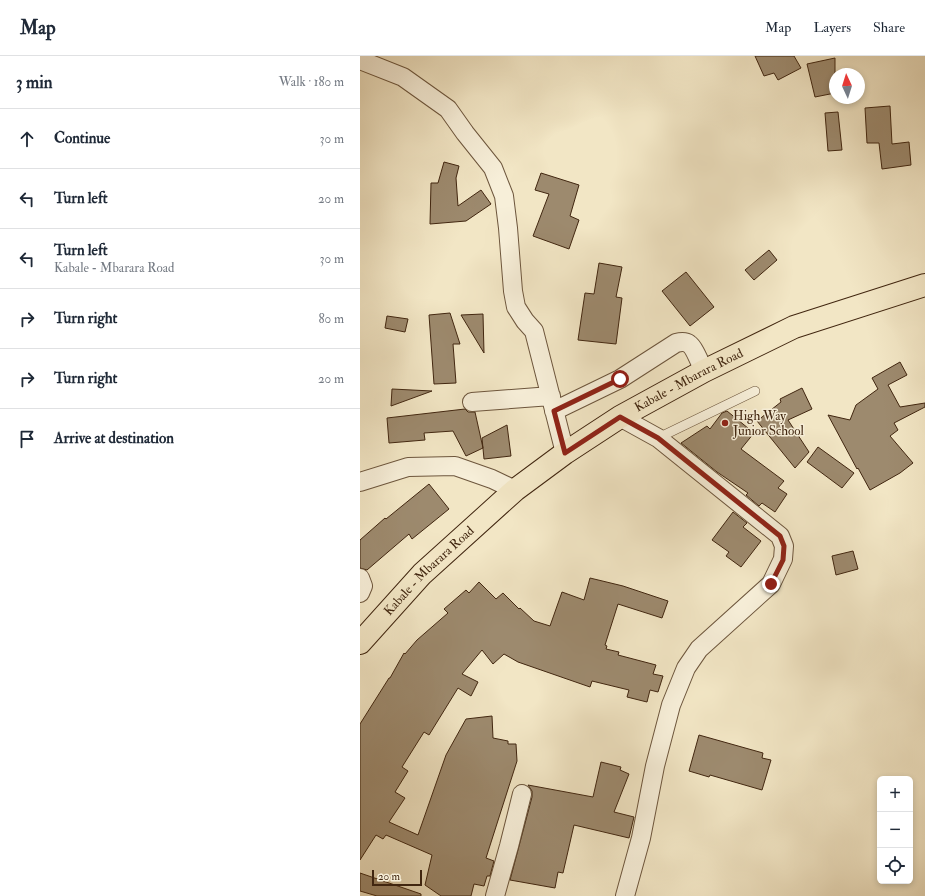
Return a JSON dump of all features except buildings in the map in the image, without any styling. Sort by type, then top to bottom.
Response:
[{"type":"main road","name":"Kabale - Mbarara Road","points":[[361,637],[422,574],[515,490],[565,453],[620,417],[704,371],[794,327],[925,284]]},
{"type":"street","points":[[360,60],[403,77],[448,109],[493,168],[504,196],[513,291],[516,307],[534,331],[565,453]]},
{"type":"street","points":[[472,402],[552,404],[620,379],[676,343],[683,342],[690,344],[704,371]]},
{"type":"street","points":[[620,417],[658,438],[780,536],[784,546],[783,560],[771,584],[699,649],[686,668],[671,705],[655,766],[641,838],[626,896]]},
{"type":"street","points":[[360,482],[408,467],[455,466],[492,479],[515,490]]},
{"type":"street","points":[[360,578],[362,586],[360,593]]},
{"type":"street","points":[[495,896],[522,794]]},
{"type":"lane","points":[[658,438],[755,391]]},
{"type":"place","name":"High Way Junior School","points":[[725,423]]},
{"type":"route","points":[[620,379],[554,411],[565,453],[620,417],[658,438],[780,536],[784,546],[783,560],[771,584]]}]
